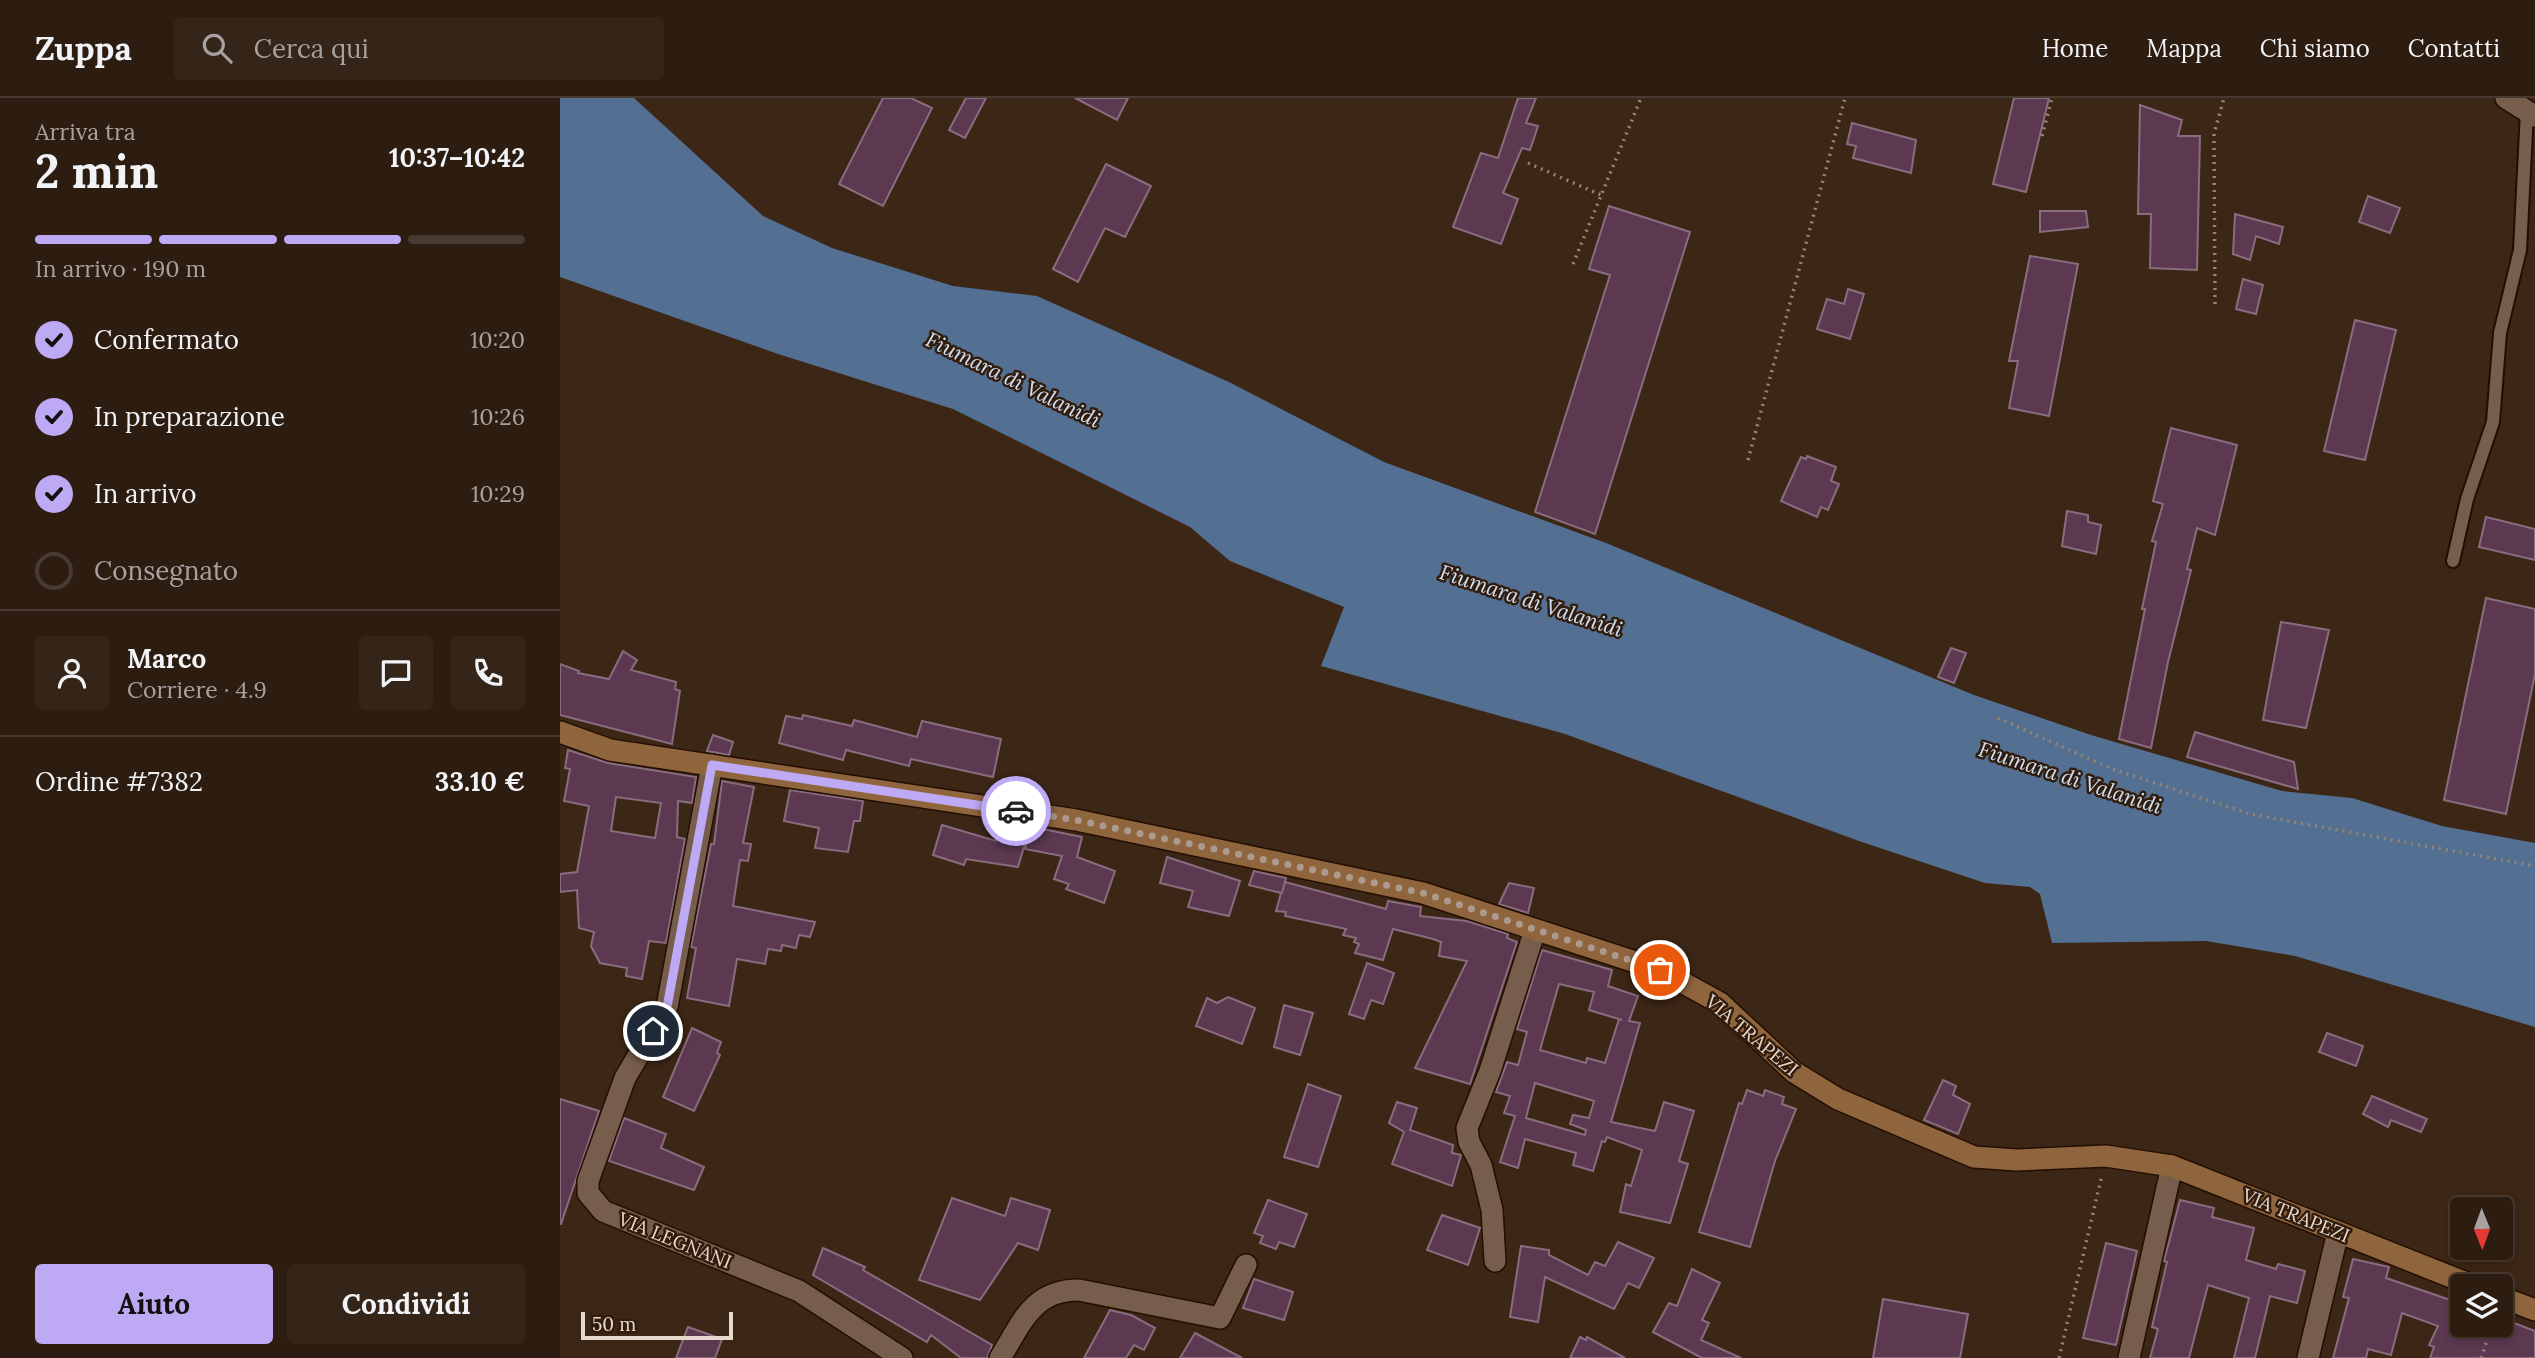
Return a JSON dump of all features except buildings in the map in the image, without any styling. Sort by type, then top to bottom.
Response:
[{"type":"street","points":[[2506,98],[2531,113]]},
{"type":"street","name":"VIA TRAPEZI","points":[[560,732],[610,750],[1076,820],[1423,893],[1660,970],[1720,1003],[1794,1072],[1838,1098],[1974,1157],[2017,1160],[2106,1156],[2172,1166],[2450,1277]]},
{"type":"street","name":"VIA LEGNANI","points":[[712,765],[667,1007],[625,1077],[588,1181],[588,1193],[603,1211],[799,1291],[902,1358]]},
{"type":"street","points":[[1495,1261],[1492,1210],[1481,1165],[1469,1142],[1467,1128],[1490,1071],[1535,930]]},
{"type":"street","points":[[2129,1358],[2172,1166]]},
{"type":"street","points":[[2308,1358],[2337,1232]]},
{"type":"street","points":[[1000,1358],[1032,1307],[1043,1296],[1062,1290],[1079,1290],[1220,1318],[1246,1265]]},
{"type":"street","points":[[2513,1302],[2535,1310]]},
{"type":"lane","points":[[2453,561],[2467,499],[2493,422],[2500,333],[2520,250],[2531,113]]},
{"type":"path","points":[[1573,264],[1641,98]]},
{"type":"path","points":[[1748,460],[1845,98]]},
{"type":"path","points":[[2042,136],[2052,98]]},
{"type":"path","points":[[2215,304],[2214,134],[2224,98]]},
{"type":"path","points":[[1528,163],[1601,195]]},
{"type":"path","points":[[1998,718],[2112,769],[2250,814],[2535,866]]},
{"type":"path","points":[[2059,1358],[2106,1156]]},
{"type":"path","points":[[2481,1358],[2488,1337]]},
{"type":"water","name":"Fiumara di Valanidi","points":[[560,98],[634,98],[763,216],[832,248],[953,286],[1037,296],[1229,382],[1384,462],[1606,543],[1974,695],[2091,735],[2282,791],[2352,798],[2442,826],[2535,843],[2535,1027],[2295,956],[2206,941],[2052,943],[2040,894],[2030,887],[1985,883],[1859,841],[1565,734],[1321,666],[1344,607],[1230,561],[1190,527],[953,409],[778,354],[560,277]]},
{"type":"way so far","points":[[1016,811],[1076,820],[1423,893],[1660,970]]},
{"type":"route","points":[[653,1031],[667,1007],[712,765],[1016,811]]}]
